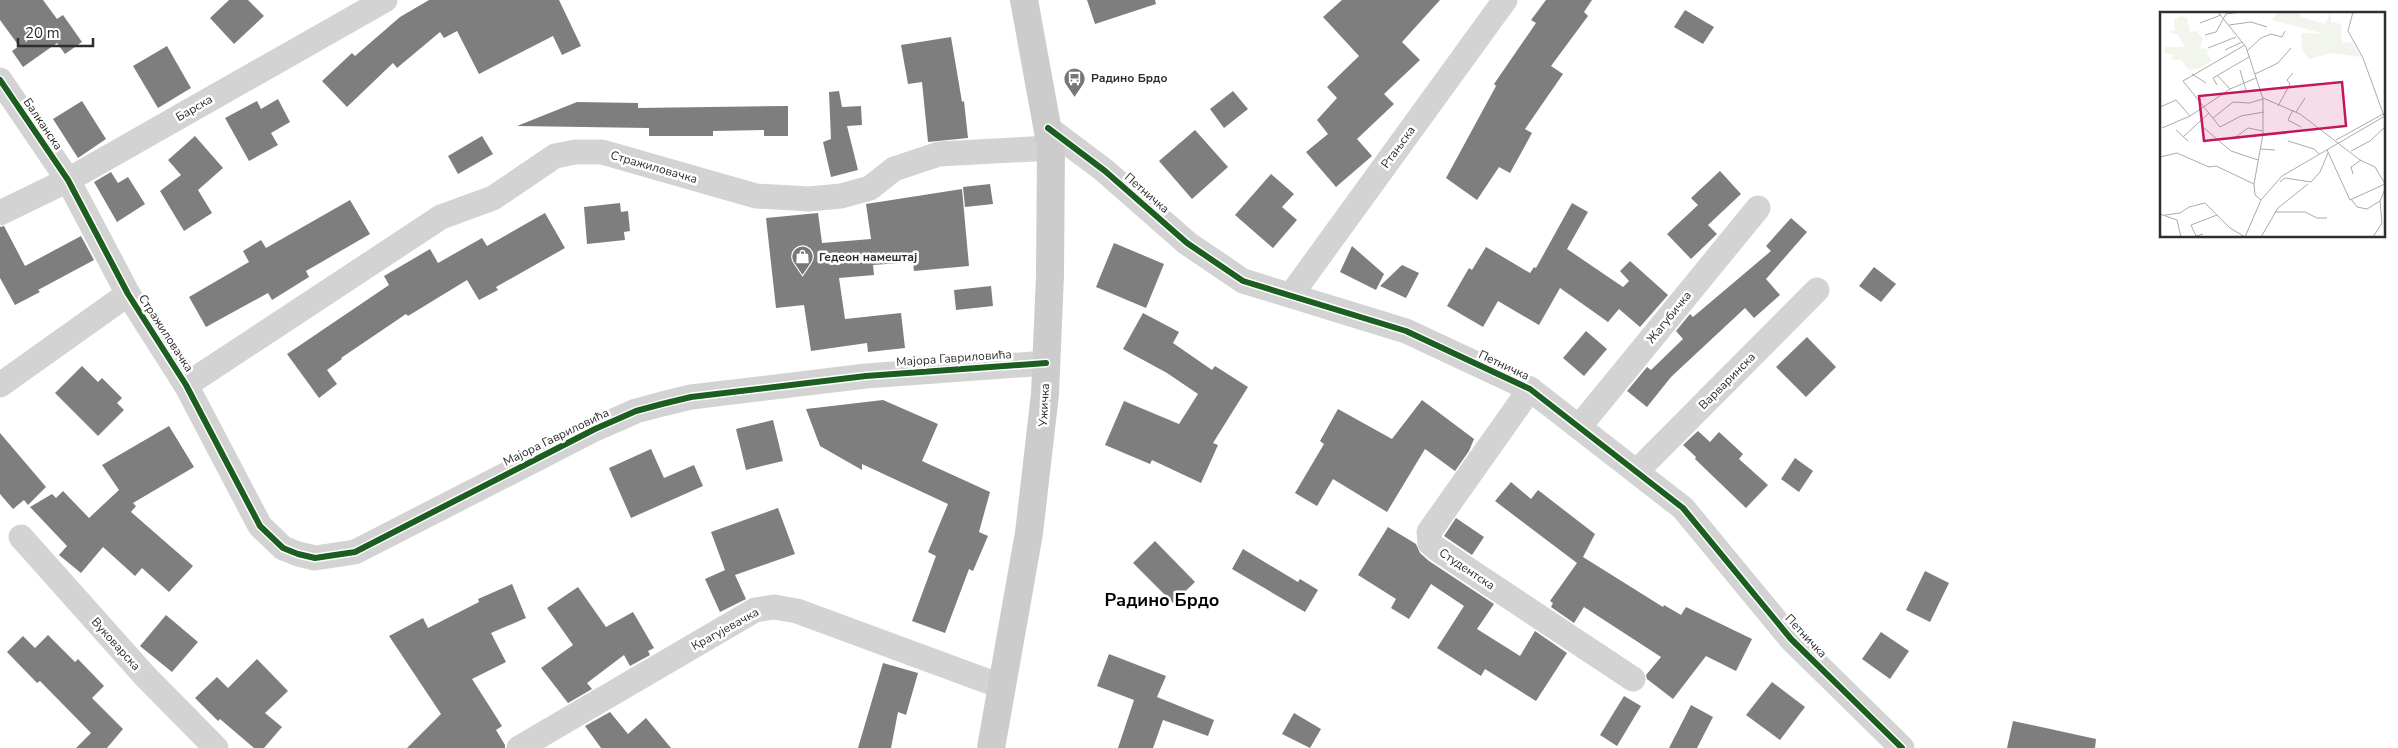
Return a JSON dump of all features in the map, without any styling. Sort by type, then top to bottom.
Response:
[{"type":"main road","name":"Ужичка","points":[[990,748],[1003,687],[1037,478],[1046,363],[1050,274],[1049,138],[1024,0]]},
{"type":"street","name":"Барска","points":[[0,213],[68,180],[385,0]]},
{"type":"street","name":"Ртањска","points":[[1291,295],[1505,0]]},
{"type":"street","name":"Балканска","points":[[0,80],[68,180],[128,294]]},
{"type":"street","name":"Петничка","points":[[1049,138],[1105,171],[1187,243],[1243,281],[1406,331],[1530,389],[1683,508],[1791,639],[1902,748]]},
{"type":"street","name":"Стражиловачка","points":[[0,385],[128,294],[186,385],[441,217],[493,198],[555,156],[575,152],[602,152],[756,196],[809,199],[841,196],[870,188],[894,169],[939,154],[1049,138]]},
{"type":"street","name":"Жагубичка","points":[[1579,427],[1758,208]]},
{"type":"street","name":"Варваринска","points":[[1637,471],[1817,290]]},
{"type":"street","name":"Мајора Гавриловића","points":[[186,385],[260,526],[283,548],[315,558],[355,552],[595,429],[636,411],[662,404],[691,397],[866,376],[1046,363]]},
{"type":"street","name":"Студентска","points":[[1530,389],[1429,532],[1430,543],[1633,679]]},
{"type":"street","name":"Вуковарска","points":[[21,537],[145,676],[216,748]]},
{"type":"street","name":"Крагујевачка","points":[[519,748],[754,610],[764,608],[797,611],[1003,687]]},
{"type":"building","points":[[0,0],[43,0],[57,19],[63,15],[82,42],[65,54],[57,43],[23,67],[12,51],[19,46],[0,20]]},
{"type":"building","points":[[229,0],[248,0],[264,16],[234,44],[210,18]]},
{"type":"building","points":[[429,0],[559,0],[581,46],[562,55],[553,36],[479,74],[457,31],[444,38],[440,32],[397,68],[393,63],[347,107],[322,81],[352,53],[355,56],[400,17]]},
{"type":"building","points":[[1087,0],[1155,0],[1156,4],[1095,24]]},
{"type":"building","points":[[1342,0],[1440,0],[1402,42],[1420,60],[1384,94],[1394,104],[1357,139],[1372,156],[1336,187],[1306,152],[1328,134],[1317,120],[1337,98],[1327,87],[1359,56],[1323,17]]},
{"type":"building","points":[[1546,0],[1592,0],[1584,12],[1588,16],[1551,66],[1563,74],[1525,129],[1532,133],[1510,173],[1499,167],[1477,200],[1446,178],[1496,86],[1494,84],[1536,23],[1531,20]]},
{"type":"building","points":[[1685,10],[1714,27],[1703,44],[1674,27]]},
{"type":"building","points":[[951,37],[962,102],[964,101],[968,138],[928,142],[922,82],[908,84],[901,45]]},
{"type":"building","points":[[167,46],[191,88],[158,108],[133,66]]},
{"type":"building","points":[[839,91],[842,107],[861,106],[862,125],[847,126],[858,170],[831,177],[823,142],[831,139],[829,92]]},
{"type":"building","points":[[1233,91],[1248,109],[1224,128],[1210,109]]},
{"type":"building","points":[[278,99],[290,122],[271,133],[278,145],[249,161],[225,118],[257,101],[261,109]]},
{"type":"building","points":[[82,101],[106,139],[78,158],[53,119]]},
{"type":"building","points":[[577,102],[638,103],[638,108],[788,106],[788,136],[764,136],[764,130],[713,131],[713,136],[649,136],[649,128],[517,126]]},
{"type":"building","points":[[1195,130],[1228,167],[1192,199],[1159,161]]},
{"type":"building","points":[[195,136],[223,168],[198,190],[212,213],[184,231],[160,191],[181,175],[168,160]]},
{"type":"building","points":[[482,136],[493,154],[458,174],[448,156]]},
{"type":"building","points":[[1720,171],[1741,194],[1708,225],[1717,234],[1691,259],[1667,234],[1698,205],[1691,198]]},
{"type":"building","points":[[111,172],[118,183],[128,177],[145,204],[117,222],[94,182]]},
{"type":"building","points":[[1271,174],[1294,194],[1282,207],[1297,220],[1273,248],[1235,215]]},
{"type":"building","points":[[990,184],[993,204],[965,207],[963,187]]},
{"type":"building","points":[[962,189],[969,266],[914,271],[913,262],[873,265],[874,275],[839,278],[845,319],[901,313],[905,348],[868,352],[867,343],[811,351],[804,305],[776,308],[766,218],[818,213],[822,243],[871,239],[866,204]]},
{"type":"building","points":[[350,200],[370,234],[306,271],[309,277],[272,300],[268,293],[206,327],[189,297],[249,262],[243,251],[261,240],[266,248]]},
{"type":"building","points":[[620,203],[621,212],[628,211],[630,231],[624,232],[625,240],[587,244],[584,207]]},
{"type":"building","points":[[1572,203],[1588,212],[1567,249],[1623,287],[1629,281],[1620,271],[1630,261],[1668,295],[1640,327],[1619,309],[1608,322],[1560,288],[1539,325],[1498,301],[1483,327],[1447,306],[1469,268],[1472,270],[1486,247],[1530,273],[1534,267],[1536,268]]},
{"type":"building","points":[[545,213],[565,248],[496,287],[498,290],[479,300],[467,280],[408,316],[406,314],[341,358],[327,370],[337,384],[319,398],[287,354],[389,285],[384,276],[430,249],[438,263],[482,238],[487,246]]},
{"type":"building","points":[[1791,218],[1807,232],[1766,279],[1780,295],[1754,318],[1745,308],[1671,377],[1647,407],[1627,391],[1647,367],[1651,370],[1683,339],[1676,331],[1690,314],[1693,317],[1771,251],[1766,246]]},
{"type":"building","points":[[4,226],[25,266],[81,236],[94,260],[38,290],[40,292],[15,305],[0,278],[0,227]]},
{"type":"building","points":[[1114,243],[1164,264],[1146,308],[1096,287]]},
{"type":"building","points":[[1352,246],[1384,274],[1376,290],[1340,272]]},
{"type":"building","points":[[1402,265],[1419,273],[1406,298],[1380,286]]},
{"type":"building","points":[[1874,267],[1896,284],[1881,302],[1859,286]]},
{"type":"building","points":[[991,286],[993,306],[956,310],[954,290]]},
{"type":"building","points":[[1143,313],[1179,332],[1173,343],[1212,370],[1215,366],[1248,387],[1213,443],[1218,445],[1201,483],[1152,460],[1150,464],[1105,445],[1124,401],[1179,424],[1198,394],[1167,373],[1123,349]]},
{"type":"building","points":[[1586,331],[1607,349],[1584,376],[1563,358]]},
{"type":"building","points":[[1807,337],[1836,367],[1806,397],[1776,367]]},
{"type":"building","points":[[82,366],[98,382],[102,378],[122,398],[117,403],[124,410],[98,436],[55,393]]},
{"type":"building","points":[[883,400],[938,424],[922,461],[990,492],[979,532],[988,536],[973,571],[969,569],[945,633],[912,621],[936,556],[928,552],[948,504],[862,464],[862,470],[820,446],[806,409]]},
{"type":"building","points":[[1422,400],[1474,439],[1469,451],[1455,471],[1425,449],[1387,512],[1333,479],[1317,506],[1295,493],[1324,444],[1320,441],[1338,409],[1392,439]]},
{"type":"building","points":[[773,420],[783,461],[746,470],[736,429]]},
{"type":"building","points":[[169,426],[194,467],[133,503],[136,506],[131,512],[193,566],[169,592],[142,568],[135,576],[103,547],[81,573],[59,555],[67,546],[30,507],[52,494],[56,498],[63,491],[89,518],[119,490],[102,465]]},
{"type":"building","points":[[1698,431],[1710,442],[1719,432],[1743,454],[1739,459],[1768,485],[1746,508],[1683,445]]},
{"type":"building","points":[[0,433],[46,487],[28,505],[24,500],[13,509],[0,494]]},
{"type":"building","points":[[651,449],[664,478],[694,465],[703,486],[631,518],[609,468]]},
{"type":"building","points":[[1795,458],[1813,471],[1799,492],[1781,479]]},
{"type":"building","points":[[1511,482],[1531,499],[1538,490],[1595,534],[1583,557],[1663,607],[1664,605],[1681,615],[1686,607],[1752,639],[1736,671],[1706,656],[1673,699],[1647,679],[1646,675],[1661,657],[1584,607],[1574,623],[1551,607],[1553,603],[1550,601],[1577,563],[1495,501]]},
{"type":"building","points":[[778,508],[795,554],[735,575],[746,599],[720,612],[705,579],[725,570],[711,532]]},
{"type":"building","points":[[1456,518],[1484,537],[1472,555],[1444,536]]},
{"type":"building","points":[[1388,527],[1416,544],[1420,553],[1429,561],[1494,604],[1477,629],[1520,656],[1535,631],[1567,653],[1536,701],[1485,669],[1481,676],[1437,648],[1464,606],[1431,584],[1409,619],[1391,608],[1396,599],[1358,575]]},
{"type":"building","points":[[1155,541],[1195,582],[1173,603],[1133,563]]},
{"type":"building","points":[[1243,549],[1298,582],[1300,579],[1318,590],[1305,612],[1232,569]]},
{"type":"building","points":[[1925,571],[1949,583],[1930,622],[1906,610]]},
{"type":"building","points":[[512,584],[526,618],[491,633],[506,662],[472,679],[502,726],[496,730],[505,748],[407,748],[441,714],[389,636],[423,618],[428,628],[479,602],[478,599]]},
{"type":"building","points":[[578,587],[606,627],[633,612],[654,648],[648,651],[650,655],[630,666],[624,655],[587,683],[592,689],[568,703],[541,668],[573,645],[547,608]]},
{"type":"building","points":[[166,615],[198,642],[172,672],[140,646]]},
{"type":"building","points":[[1881,632],[1909,651],[1890,679],[1862,659]]},
{"type":"building","points":[[48,635],[75,662],[78,659],[104,686],[92,698],[123,729],[107,748],[76,748],[91,733],[40,681],[37,683],[7,652],[23,636],[35,648]]},
{"type":"building","points":[[1109,654],[1166,676],[1157,697],[1214,720],[1208,736],[1163,720],[1153,748],[1118,748],[1134,700],[1097,686]]},
{"type":"building","points":[[257,659],[288,691],[265,713],[282,727],[264,748],[254,748],[220,719],[218,721],[195,698],[217,677],[228,688]]},
{"type":"building","points":[[883,663],[918,673],[906,715],[898,712],[891,748],[858,748]]},
{"type":"building","points":[[1772,682],[1805,707],[1780,740],[1746,715]]},
{"type":"building","points":[[1624,696],[1641,706],[1617,746],[1600,735]]},
{"type":"building","points":[[1691,705],[1713,717],[1697,748],[1669,748]]},
{"type":"building","points":[[610,712],[628,734],[646,718],[671,748],[601,748],[585,726]]},
{"type":"building","points":[[1294,713],[1321,729],[1310,748],[1282,734]]},
{"type":"building","points":[[2013,721],[2096,739],[2095,748],[2007,748]]},
{"type":"cycle path","points":[[0,80],[68,180],[128,294],[186,385],[260,526],[283,548],[298,554],[315,558],[355,552],[595,429],[636,411],[662,404],[691,397],[866,376],[1046,363]]},
{"type":"cycle path","points":[[1048,128],[1105,171],[1187,243],[1243,281],[1406,331],[1530,389],[1683,508],[1791,639],[1902,748]]},
{"type":"place","name":"Радино Брдо","points":[[1075,97]]},
{"type":"place","name":"Гедеон намештај","points":[[803,276]]},
{"type":"district","name":"Радино Брдо","points":[[1162,600]]}]
